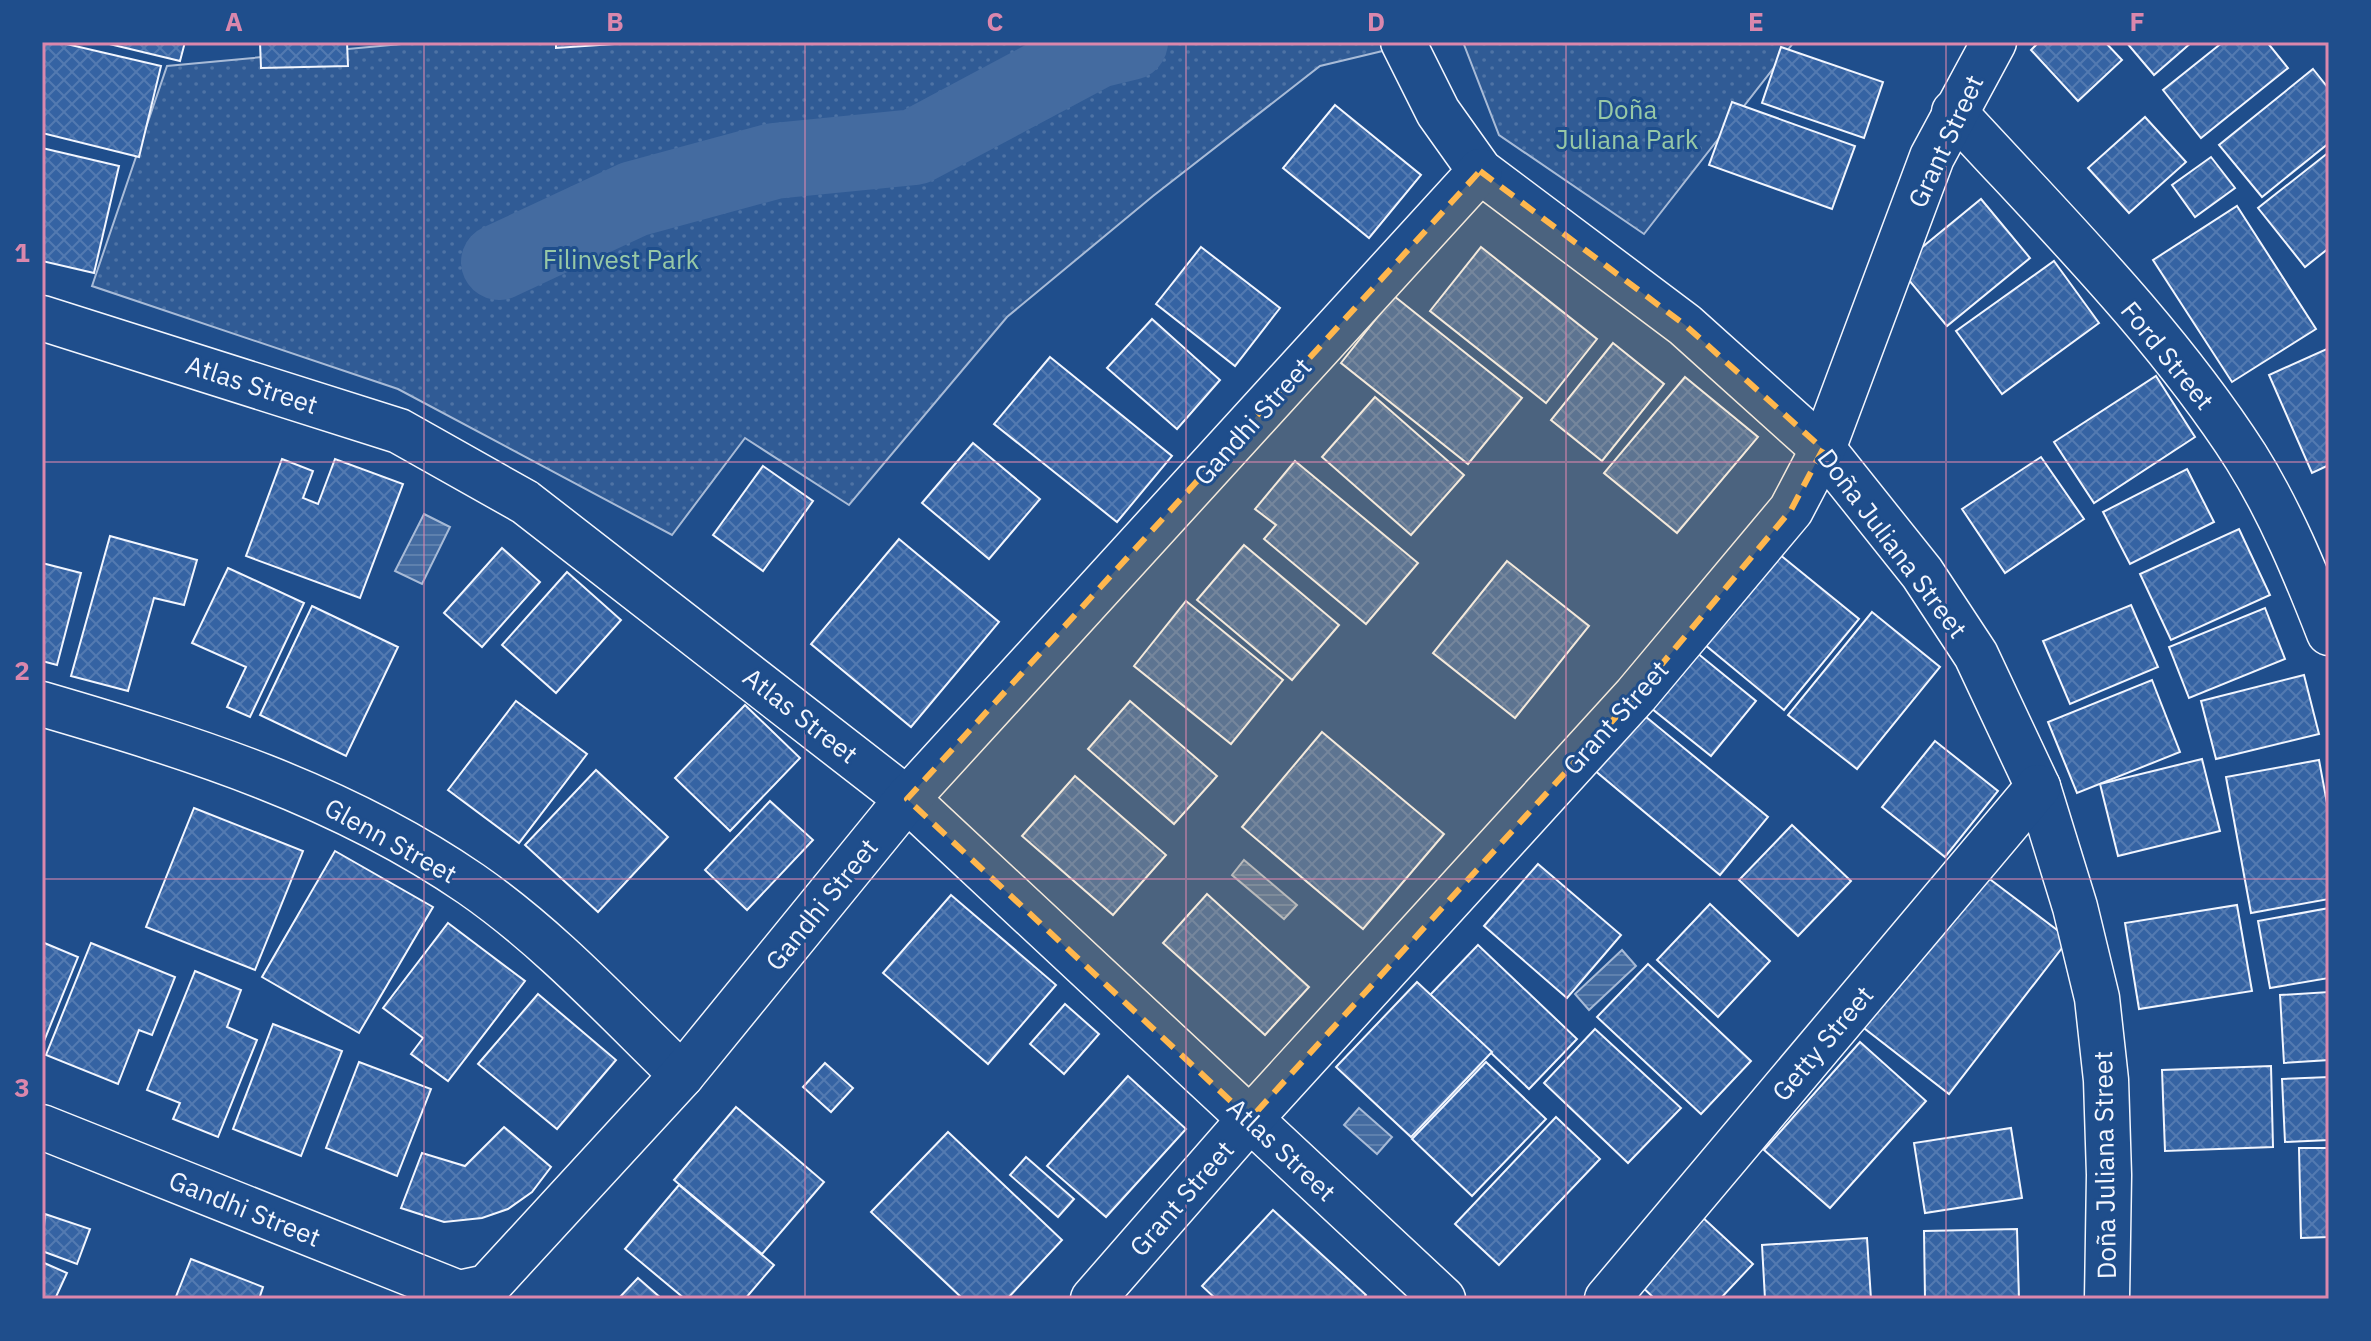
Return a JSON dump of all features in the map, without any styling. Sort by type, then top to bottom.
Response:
[{"type":"street","name":"Grant Street","points":[[1093,1299],[1250,1119],[1636,695],[1791,510],[1823,449],[1932,157],[1994,42]]},
{"type":"street","name":"Doña Juliana Street","points":[[1404,43],[1438,112],[1480,171],[1685,325],[1823,449],[1922,573],[1976,655],[2038,787],[2075,907],[2097,998],[2106,1080],[2109,1175],[2107,1299]]},
{"type":"street","name":"Ford Street","points":[[1954,112],[2197,384],[2248,460],[2307,578],[2329,633]]},
{"type":"street","name":"Gandhi Street","points":[[42,1127],[459,1293],[487,1287],[682,1075],[907,799],[1480,171]]},
{"type":"street","name":"Atlas Street","points":[[42,318],[399,431],[525,502],[907,799],[1443,1299]]},
{"type":"street","name":"Glenn Street","points":[[42,704],[247,768],[368,821],[471,885],[549,945],[682,1075]]},
{"type":"street","name":"Getty Street","points":[[1607,1299],[2038,787]]},
{"type":"highlighted area","points":[[1480,171],[1685,325],[1823,449],[1791,510],[1636,695],[1250,1119],[907,799]]},
{"type":"green space","name":"Filinvest Park","points":[[423,42],[1389,42],[1391,49],[1320,66],[1153,196],[1007,317],[849,505],[745,438],[672,535],[398,389],[92,286],[167,66]]},
{"type":"green space","name":"Doña Juliana Park","points":[[1463,42],[1794,42],[1644,234],[1499,135]]},
{"type":"shaded area","points":[[424,514],[450,527],[422,584],[395,571]]},
{"type":"shaded area","points":[[1244,860],[1297,905],[1284,919],[1232,875]]},
{"type":"shaded area","points":[[1622,950],[1636,966],[1589,1010],[1575,994]]},
{"type":"shaded area","points":[[1359,1108],[1392,1137],[1377,1154],[1344,1125]]},
{"type":"building","points":[[42,42],[58,42],[161,66],[139,157],[42,133]]},
{"type":"building","points":[[101,42],[185,42],[180,61]]},
{"type":"building","points":[[260,42],[347,42],[348,66],[261,68]]},
{"type":"building","points":[[556,42],[644,42],[556,48]]},
{"type":"building","points":[[2039,42],[2105,42],[2122,60],[2078,101],[2031,50]]},
{"type":"building","points":[[2126,42],[2192,42],[2154,75]]},
{"type":"building","points":[[2223,42],[2267,42],[2288,68],[2201,138],[2163,90]]},
{"type":"building","points":[[1781,47],[1883,82],[1864,138],[1762,103]]},
{"type":"building","points":[[2313,69],[2329,89],[2329,143],[2262,197],[2219,145]]},
{"type":"building","points":[[1732,102],[1855,146],[1832,209],[1709,165]]},
{"type":"building","points":[[1335,105],[1421,175],[1369,238],[1283,168]]},
{"type":"building","points":[[2145,117],[2186,162],[2129,213],[2088,168]]},
{"type":"building","points":[[42,148],[119,166],[94,273],[42,261]]},
{"type":"building","points":[[2329,152],[2329,248],[2305,267],[2258,208]]},
{"type":"building","points":[[2211,157],[2235,188],[2195,217],[2172,185]]},
{"type":"building","points":[[1981,199],[2030,258],[1947,326],[1898,267]]},
{"type":"building","points":[[2237,206],[2316,329],[2232,382],[2153,260]]},
{"type":"building","points":[[1201,247],[1280,308],[1235,366],[1156,304]]},
{"type":"building","points":[[1481,247],[1597,339],[1546,403],[1430,311]]},
{"type":"building","points":[[2054,261],[2099,323],[2002,394],[1956,331]]},
{"type":"building","points":[[1394,296],[1522,398],[1468,464],[1341,363]]},
{"type":"building","points":[[1152,319],[1220,380],[1177,429],[1107,368]]},
{"type":"building","points":[[1613,343],[1664,384],[1602,461],[1551,420]]},
{"type":"building","points":[[2329,348],[2329,465],[2312,473],[2269,375]]},
{"type":"building","points":[[1050,357],[1172,456],[1117,522],[994,424]]},
{"type":"building","points":[[2156,376],[2195,437],[2094,503],[2054,442]]},
{"type":"building","points":[[1685,377],[1758,437],[1677,533],[1604,473]]},
{"type":"building","points":[[1375,397],[1464,475],[1411,535],[1322,457]]},
{"type":"building","points":[[973,443],[1040,499],[989,559],[922,503]]},
{"type":"building","points":[[2041,457],[2084,519],[2005,573],[1962,509]]},
{"type":"building","points":[[282,459],[313,471],[303,498],[318,504],[335,459],[403,484],[360,598],[246,556]]},
{"type":"building","points":[[1295,461],[1418,563],[1366,624],[1264,539],[1276,525],[1255,509]]},
{"type":"building","points":[[763,466],[813,501],[763,571],[713,535]]},
{"type":"building","points":[[2187,469],[2214,522],[2130,564],[2103,512]]},
{"type":"building","points":[[2239,529],[2270,595],[2171,640],[2140,574]]},
{"type":"building","points":[[110,536],[197,560],[184,605],[154,598],[128,691],[71,676]]},
{"type":"building","points":[[899,539],[999,622],[911,727],[811,644]]},
{"type":"building","points":[[1244,545],[1339,625],[1292,680],[1197,600]]},
{"type":"building","points":[[502,548],[540,582],[482,647],[444,613]]},
{"type":"building","points":[[1779,554],[1859,619],[1784,710],[1704,644]]},
{"type":"building","points":[[1507,561],[1589,626],[1515,718],[1433,653]]},
{"type":"building","points":[[42,563],[81,573],[57,665],[42,661]]},
{"type":"building","points":[[228,568],[304,603],[250,717],[227,707],[246,667],[192,643]]},
{"type":"building","points":[[567,572],[621,620],[556,693],[502,645]]},
{"type":"building","points":[[1186,601],[1283,680],[1231,744],[1134,666]]},
{"type":"building","points":[[2131,605],[2158,667],[2070,704],[2043,641]]},
{"type":"building","points":[[312,606],[398,647],[346,756],[260,715]]},
{"type":"building","points":[[2265,608],[2285,659],[2189,698],[2169,647]]},
{"type":"building","points":[[1872,612],[1940,667],[1857,769],[1788,715]]},
{"type":"building","points":[[1691,648],[1756,701],[1711,756],[1646,704]]},
{"type":"building","points":[[2304,675],[2319,734],[2216,759],[2201,701]]},
{"type":"building","points":[[2152,680],[2180,752],[2077,793],[2048,722]]},
{"type":"building","points":[[516,701],[587,754],[519,843],[448,790]]},
{"type":"building","points":[[1130,701],[1217,776],[1174,824],[1088,749]]},
{"type":"building","points":[[745,705],[800,758],[730,831],[675,778]]},
{"type":"building","points":[[1640,712],[1768,817],[1720,875],[1593,769]]},
{"type":"building","points":[[1322,732],[1444,834],[1363,929],[1242,827]]},
{"type":"building","points":[[1935,741],[1998,791],[1945,857],[1882,807]]},
{"type":"building","points":[[2202,759],[2220,831],[2118,856],[2100,784]]},
{"type":"building","points":[[2319,760],[2329,814],[2329,899],[2251,913],[2226,777]]},
{"type":"building","points":[[596,770],[668,837],[598,912],[525,845]]},
{"type":"building","points":[[1075,776],[1166,855],[1113,915],[1022,836]]},
{"type":"building","points":[[770,801],[813,840],[747,910],[705,870]]},
{"type":"building","points":[[194,808],[303,851],[255,970],[146,927]]},
{"type":"building","points":[[1792,825],[1851,881],[1798,936],[1739,880]]},
{"type":"building","points":[[335,851],[433,907],[359,1033],[262,977]]},
{"type":"building","points":[[1538,864],[1621,935],[1567,998],[1484,926]]},
{"type":"building","points":[[1979,871],[2069,939],[1949,1094],[1860,1025]]},
{"type":"building","points":[[1207,894],[1309,987],[1265,1035],[1163,943]]},
{"type":"building","points":[[951,895],[1056,985],[988,1064],[883,973]]},
{"type":"building","points":[[1710,904],[1770,961],[1718,1017],[1657,960]]},
{"type":"building","points":[[2237,905],[2252,991],[2139,1009],[2125,923]]},
{"type":"building","points":[[2329,908],[2329,978],[2270,988],[2258,921]]},
{"type":"building","points":[[448,923],[525,981],[448,1081],[411,1054],[423,1038],[383,1008]]},
{"type":"building","points":[[42,942],[78,957],[42,1046]]},
{"type":"building","points":[[91,943],[175,977],[152,1035],[139,1030],[118,1084],[46,1055]]},
{"type":"building","points":[[1478,945],[1577,1039],[1529,1089],[1430,995]]},
{"type":"building","points":[[1648,964],[1751,1061],[1701,1114],[1597,1017]]},
{"type":"building","points":[[195,971],[241,990],[227,1027],[257,1040],[218,1137],[173,1119],[180,1103],[147,1090]]},
{"type":"building","points":[[1417,982],[1492,1052],[1411,1137],[1336,1067]]},
{"type":"building","points":[[2329,992],[2329,1060],[2284,1063],[2280,995]]},
{"type":"building","points":[[538,994],[616,1060],[557,1129],[478,1064]]},
{"type":"building","points":[[1065,1004],[1099,1034],[1064,1074],[1030,1044]]},
{"type":"building","points":[[273,1024],[342,1051],[301,1156],[233,1129]]},
{"type":"building","points":[[1595,1029],[1681,1108],[1628,1163],[1544,1083]]},
{"type":"building","points":[[1860,1042],[1926,1101],[1830,1208],[1764,1150]]},
{"type":"building","points":[[359,1062],[431,1089],[397,1176],[326,1148]]},
{"type":"building","points":[[1486,1062],[1546,1119],[1472,1196],[1412,1139]]},
{"type":"building","points":[[825,1063],[853,1088],[831,1112],[803,1087]]},
{"type":"building","points":[[2271,1066],[2273,1147],[2165,1151],[2162,1070]]},
{"type":"building","points":[[1128,1076],[1186,1129],[1106,1217],[1047,1166]]},
{"type":"building","points":[[2329,1077],[2329,1140],[2285,1142],[2282,1079]]},
{"type":"building","points":[[736,1107],[824,1182],[762,1254],[674,1180]]},
{"type":"building","points":[[1556,1117],[1600,1159],[1499,1265],[1455,1224]]},
{"type":"building","points":[[504,1127],[551,1167],[532,1192],[508,1209],[482,1218],[444,1222],[401,1208],[422,1153],[465,1166]]},
{"type":"building","points":[[2011,1128],[2022,1198],[1925,1213],[1914,1143]]},
{"type":"building","points":[[948,1132],[1062,1240],[1007,1299],[963,1299],[871,1212]]},
{"type":"building","points":[[2299,1148],[2329,1148],[2329,1237],[2301,1238]]},
{"type":"building","points":[[1026,1157],[1074,1199],[1058,1217],[1010,1175]]},
{"type":"building","points":[[679,1185],[774,1265],[745,1299],[685,1299],[625,1249]]},
{"type":"building","points":[[1273,1210],[1366,1295],[1362,1299],[1216,1299],[1202,1286]]},
{"type":"building","points":[[45,1214],[90,1229],[77,1264],[42,1251]]},
{"type":"building","points":[[1700,1215],[1753,1264],[1720,1299],[1655,1299],[1637,1282]]},
{"type":"building","points":[[2017,1229],[2019,1299],[1925,1299],[1924,1231]]},
{"type":"building","points":[[1867,1238],[1871,1299],[1765,1299],[1762,1245]]},
{"type":"building","points":[[191,1259],[263,1287],[259,1299],[175,1299]]},
{"type":"building","points":[[42,1262],[67,1273],[55,1299],[42,1299]]},
{"type":"building","points":[[638,1278],[662,1299],[618,1299]]},
{"type":"waterway","points":[[499,262],[634,199],[774,161],[915,147],[1097,50],[1130,42]]}]
